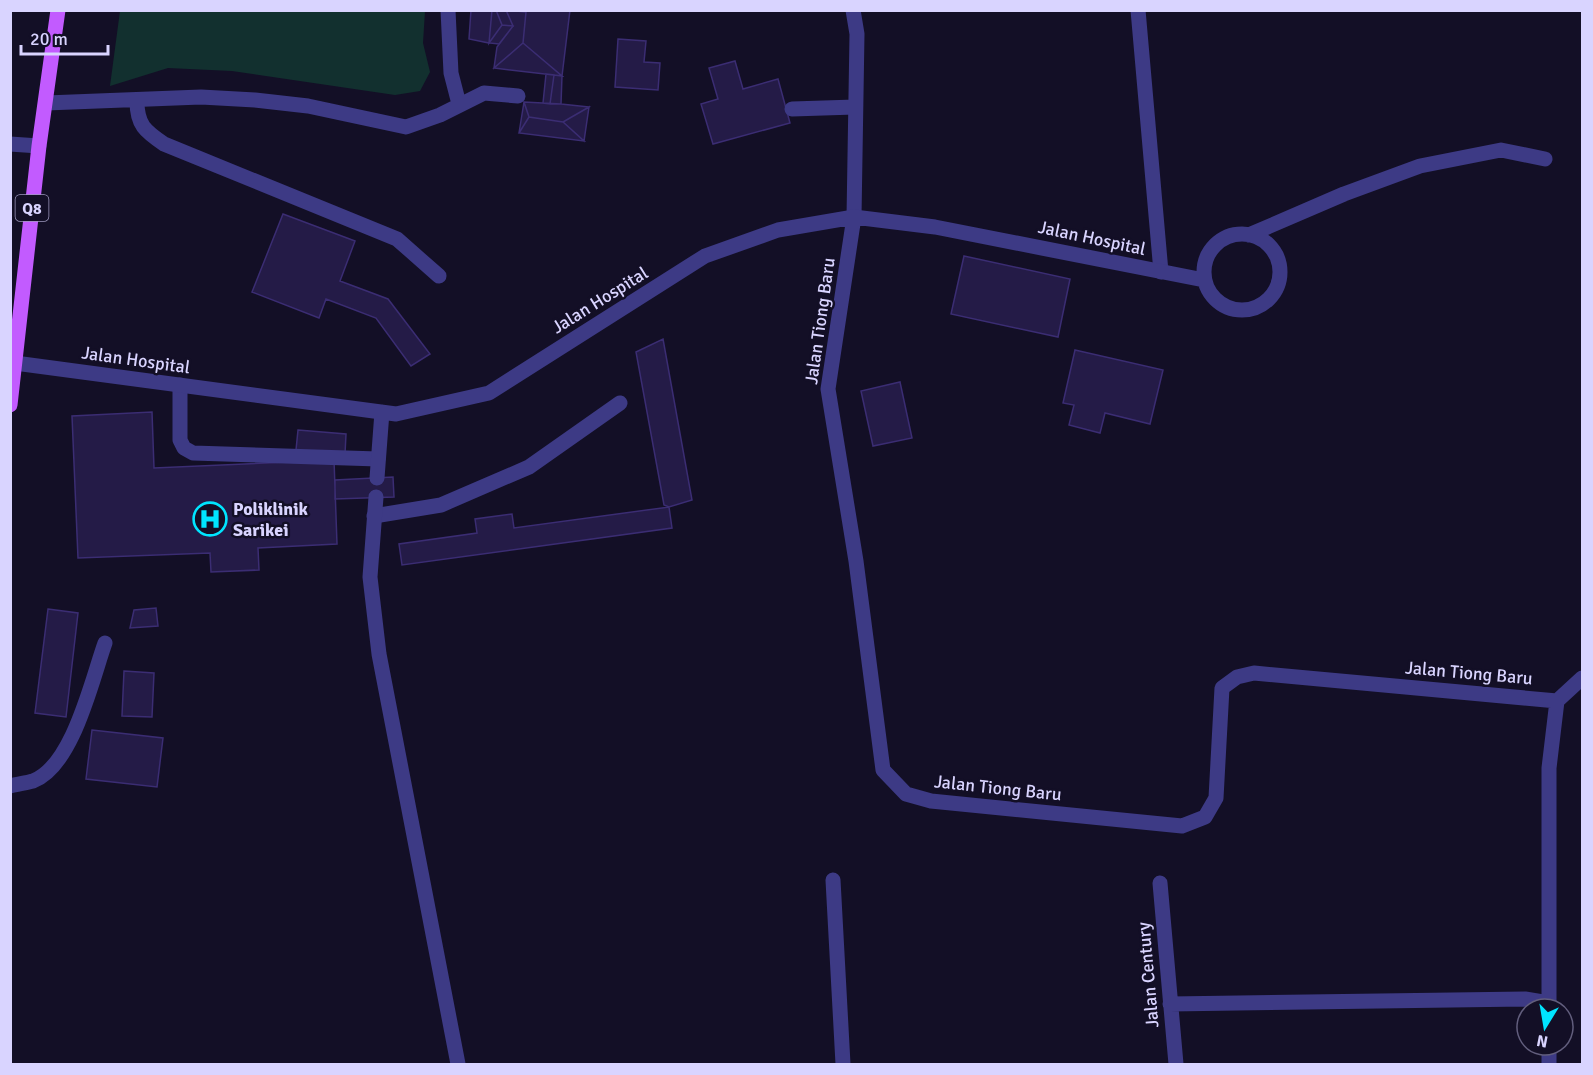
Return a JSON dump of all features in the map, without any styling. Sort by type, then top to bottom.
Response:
[{"type":"main road","name":"Q8","points":[[10,405],[39,146],[58,10]]},
{"type":"street","points":[[448,10],[452,73],[459,104]]},
{"type":"street","points":[[853,10],[857,34],[854,217]]},
{"type":"street","points":[[1138,10],[1161,272]]},
{"type":"street","points":[[46,103],[201,97],[255,100],[308,106],[406,127],[440,115],[484,93],[518,96]]},
{"type":"street","points":[[137,101],[137,118],[142,129],[164,144],[397,239],[439,276]]},
{"type":"street","points":[[792,109],[855,107]]},
{"type":"street","points":[[10,144],[39,146]]},
{"type":"street","points":[[1249,235],[1344,194],[1420,166],[1501,150],[1545,159]]},
{"type":"street","name":"Jalan Hospital","points":[[15,363],[396,414],[489,393],[705,256],[778,230],[854,217],[978,235],[1204,280]]},
{"type":"street","name":"Jalan Tiong Baru","points":[[854,217],[828,389],[856,561],[883,770],[906,794],[931,801],[1182,826],[1205,817],[1216,798],[1222,688],[1237,677],[1254,673],[1560,699]]},
{"type":"street","points":[[1236,235],[1249,235],[1260,239],[1277,258],[1279,282],[1264,303],[1253,308],[1228,308],[1218,302],[1204,280],[1204,268],[1215,246],[1236,235]]},
{"type":"street","points":[[180,385],[180,440],[184,448],[193,453],[378,459]]},
{"type":"street","points":[[374,516],[441,505],[529,467],[620,403]]},
{"type":"street","points":[[377,478],[382,412]]},
{"type":"street","points":[[376,497],[370,577],[379,654],[458,1065]]},
{"type":"street","points":[[10,786],[35,780],[66,748],[78,724],[105,643]]},
{"type":"street","points":[[1549,997],[1549,768],[1560,699],[1582,678]]},
{"type":"street","points":[[833,880],[843,1065]]},
{"type":"street","name":"Jalan Century","points":[[1160,883],[1176,1065]]},
{"type":"street","points":[[1170,1004],[1515,999]]},
{"type":"green space","points":[[120,11],[425,11],[423,43],[430,72],[420,91],[395,95],[232,71],[168,68],[110,86]]},
{"type":"building","points":[[471,10],[492,10],[489,43],[469,39]]},
{"type":"building","points":[[492,10],[496,10],[502,25],[489,43]]},
{"type":"building","points":[[496,10],[506,10],[513,26],[502,25]]},
{"type":"building","points":[[506,10],[526,12],[523,43],[494,68],[497,47],[513,26]]},
{"type":"building","points":[[529,10],[570,10],[562,76],[523,43],[526,12]]},
{"type":"building","points":[[502,25],[513,26],[499,44],[489,43]]},
{"type":"building","points":[[618,39],[646,41],[644,62],[660,63],[658,90],[615,87]]},
{"type":"building","points":[[523,43],[562,76],[494,68]]},
{"type":"building","points":[[735,61],[743,89],[778,79],[790,123],[713,144],[701,104],[718,99],[709,68]]},
{"type":"building","points":[[546,74],[554,75],[550,104],[543,103]]},
{"type":"building","points":[[554,75],[562,76],[561,104],[550,104]]},
{"type":"building","points":[[524,102],[529,117],[519,133]]},
{"type":"building","points":[[524,102],[589,107],[563,122],[529,117]]},
{"type":"building","points":[[589,107],[584,141],[563,122]]},
{"type":"building","points":[[529,117],[563,122],[584,141],[519,133]]},
{"type":"building","points":[[283,214],[355,241],[340,281],[388,299],[430,354],[411,366],[376,318],[326,299],[319,318],[252,292]]},
{"type":"building","points":[[964,256],[1070,279],[1058,337],[951,314]]},
{"type":"building","points":[[663,339],[692,500],[669,507],[664,505],[636,352]]},
{"type":"building","points":[[1075,350],[1163,370],[1150,424],[1105,413],[1100,433],[1069,425],[1074,405],[1063,403]]},
{"type":"building","points":[[900,382],[912,438],[873,446],[861,391]]},
{"type":"building","points":[[152,412],[154,468],[334,460],[337,544],[258,548],[259,570],[211,572],[210,553],[78,558],[72,416]]},
{"type":"building","points":[[298,430],[346,434],[345,454],[296,450]]},
{"type":"building","points":[[393,477],[394,497],[335,499],[335,480]]},
{"type":"building","points":[[669,507],[672,528],[402,565],[399,544],[477,533],[475,519],[512,514],[514,528]]},
{"type":"building","points":[[156,608],[158,626],[130,628],[134,610]]},
{"type":"building","points":[[48,609],[78,613],[66,717],[35,713]]},
{"type":"building","points":[[124,671],[154,673],[152,717],[122,716]]},
{"type":"building","points":[[92,730],[163,738],[157,787],[86,779]]},
{"type":"place","name":"Poliklinik Sarikei","points":[[210,519]]}]
